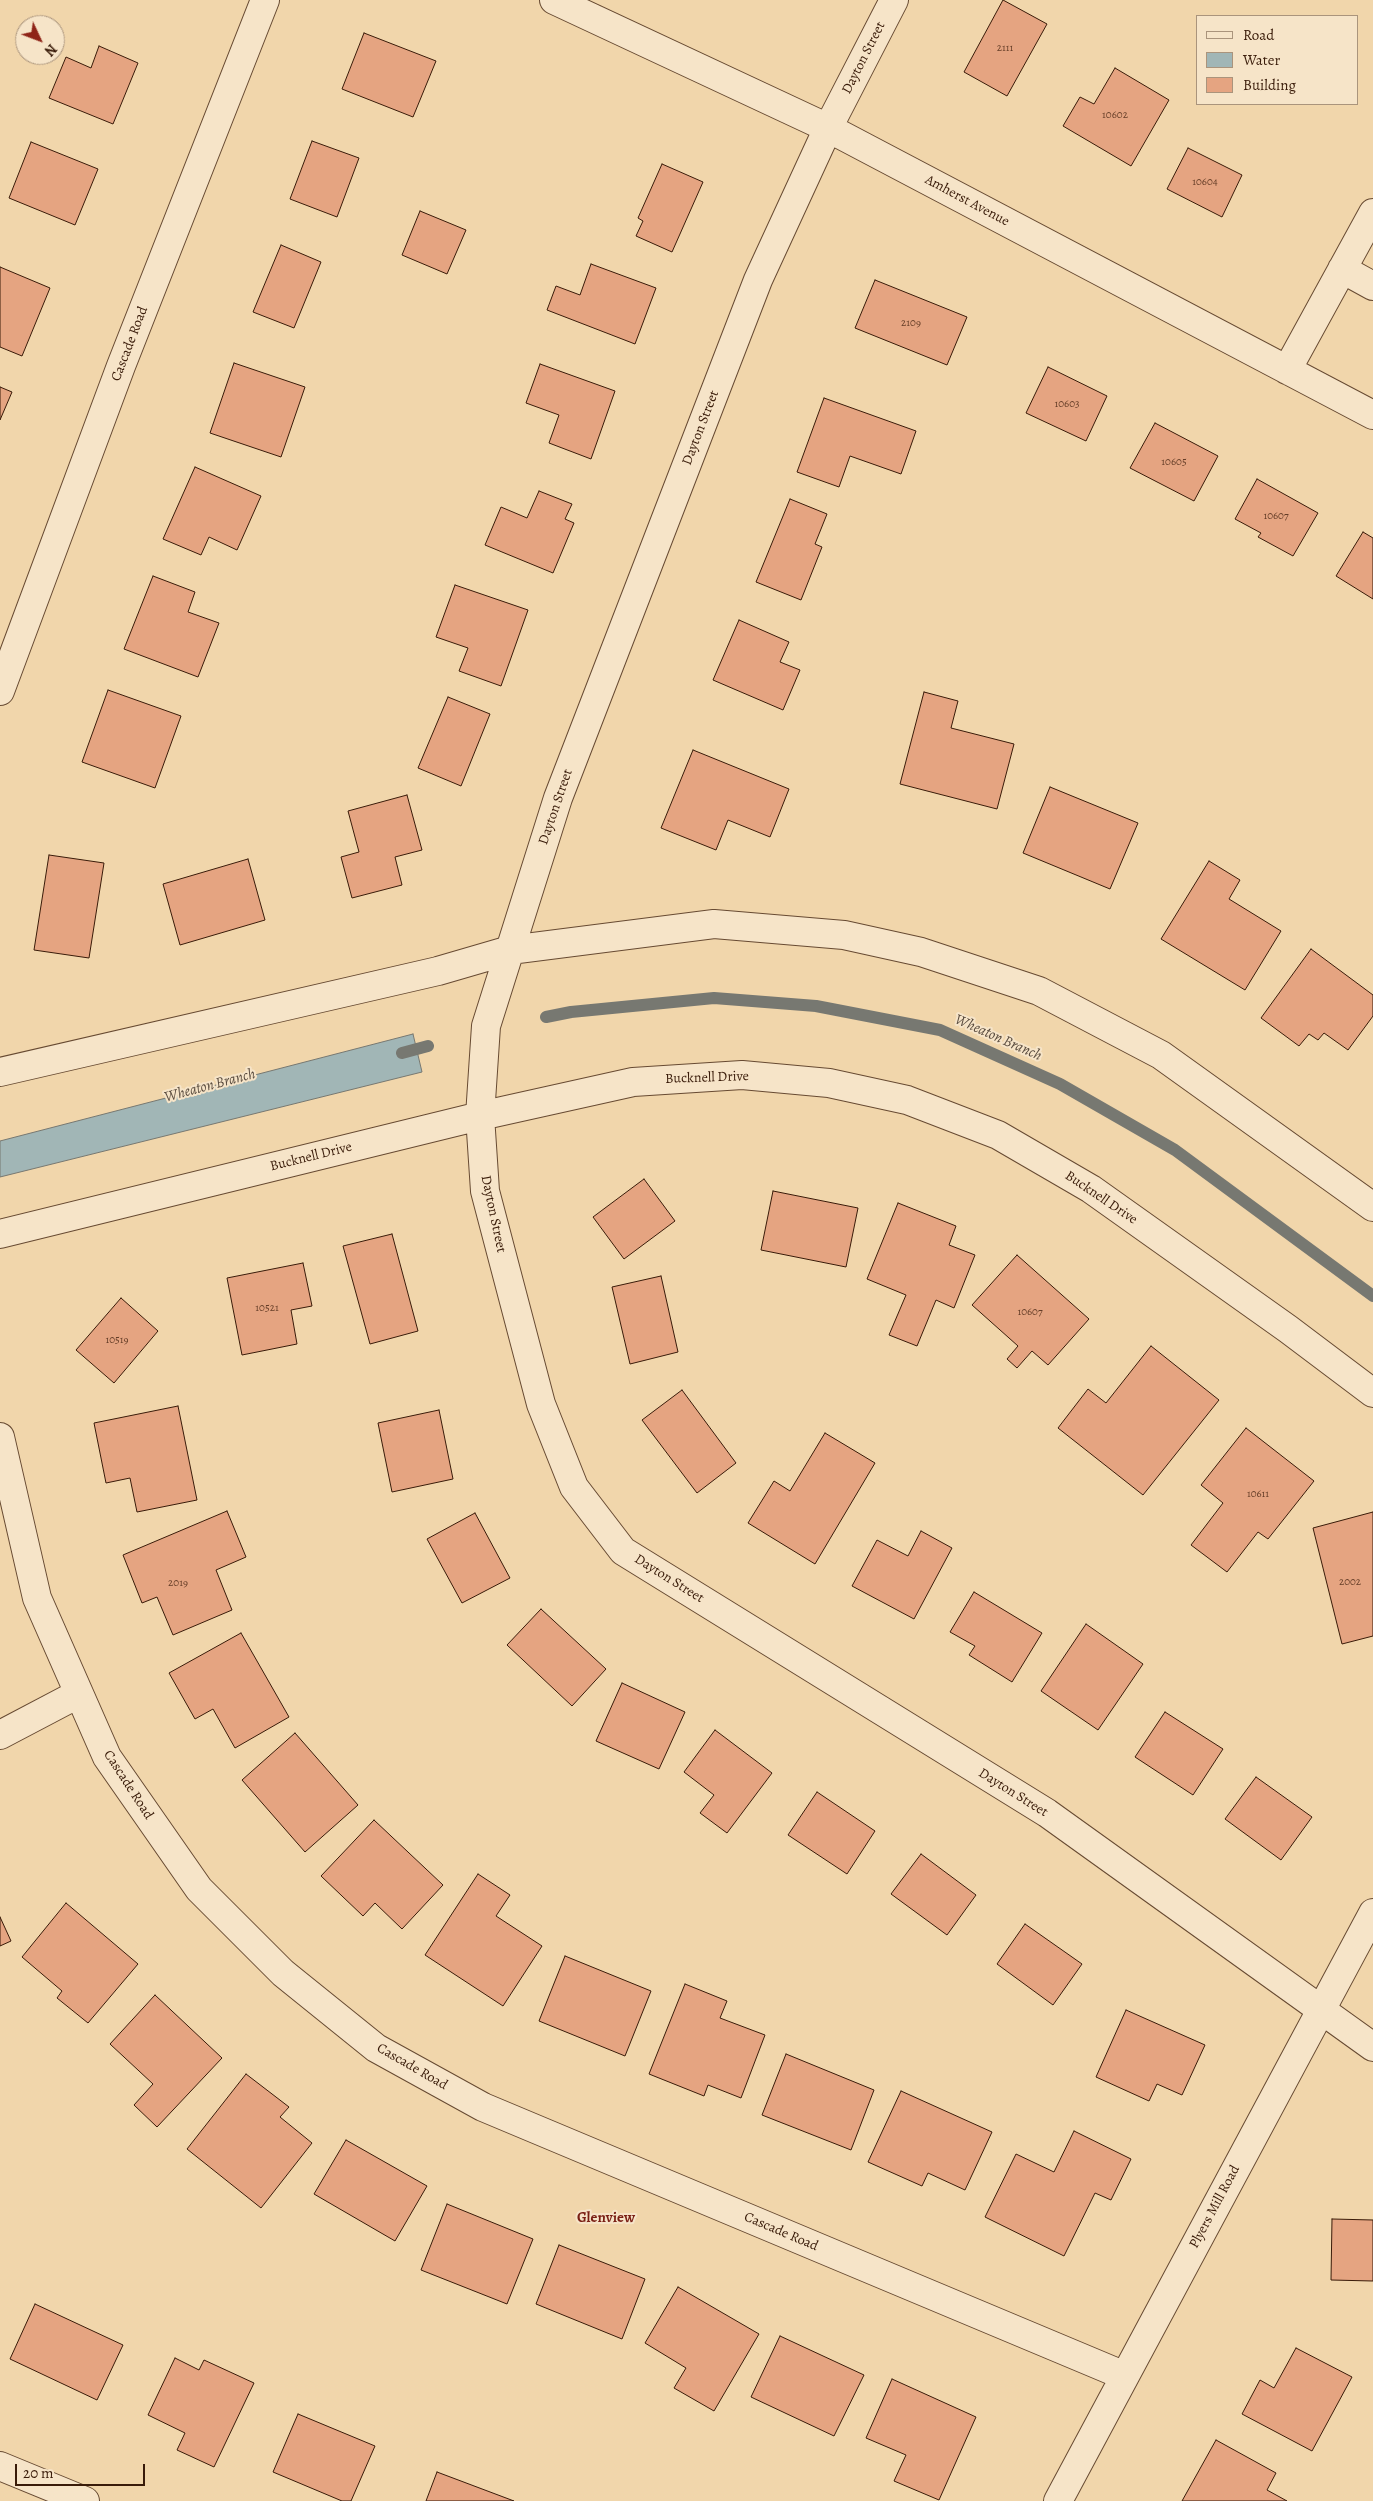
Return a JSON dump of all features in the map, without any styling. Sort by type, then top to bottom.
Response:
[{"type":"street","name":"Cascade Road","points":[[0,691],[121,366],[265,0]]},
{"type":"street","name":"Amherst Avenue","points":[[554,0],[828,128],[1373,415]]},
{"type":"street","name":"Dayton Street","points":[[894,0],[828,128],[758,280],[558,798],[486,1026],[480,1116],[485,1191],[541,1404],[574,1487],[623,1551],[1047,1813],[1373,2047]]},
{"type":"street","points":[[1287,370],[1373,213]]},
{"type":"street","points":[[1342,269],[1373,286]]},
{"type":"street","points":[[0,1072],[438,970],[510,950],[714,924],[844,935],[921,952],[1039,991],[1160,1055],[1373,1207]]},
{"type":"street","name":"Bucknell Drive","points":[[0,1234],[480,1116],[633,1082],[742,1075],[829,1083],[907,1100],[998,1135],[1091,1189],[1373,1393]]},
{"type":"street","name":"Cascade Road","points":[[0,1438],[37,1598],[107,1757],[199,1889],[282,1972],[376,2048],[483,2107],[1125,2376]]},
{"type":"street","points":[[0,1735],[78,1694]]},
{"type":"street","name":"Plyers Mill Road","points":[[1058,2501],[1373,1913]]},
{"type":"street","points":[[0,2466],[85,2501]]},
{"type":"water","points":[[413,1034],[422,1072],[0,1177],[0,1141]]},
{"type":"building","points":[[1003,0],[1047,24],[1007,96],[964,72]]},
{"type":"building","points":[[364,33],[436,61],[413,117],[342,89]]},
{"type":"building","points":[[99,46],[138,63],[113,124],[49,98],[63,65],[65,65],[66,57],[91,68]]},
{"type":"building","points":[[1115,68],[1169,100],[1131,166],[1063,126],[1080,97],[1094,104]]},
{"type":"building","points":[[312,141],[359,158],[337,217],[290,199]]},
{"type":"building","points":[[31,142],[98,169],[75,225],[9,198]]},
{"type":"building","points":[[1188,148],[1242,175],[1222,217],[1167,189]]},
{"type":"building","points":[[662,164],[703,182],[672,252],[636,236],[643,221],[638,218]]},
{"type":"building","points":[[420,211],[466,230],[447,274],[402,255]]},
{"type":"building","points":[[281,245],[321,262],[294,328],[253,312]]},
{"type":"building","points":[[591,264],[656,288],[635,344],[547,310],[556,286],[580,295]]},
{"type":"building","points":[[0,267],[50,288],[22,356],[0,347]]},
{"type":"building","points":[[875,280],[967,317],[947,365],[855,328]]},
{"type":"building","points":[[234,363],[305,387],[281,457],[210,433]]},
{"type":"building","points":[[540,364],[615,391],[591,459],[549,443],[559,415],[526,403]]},
{"type":"building","points":[[1048,367],[1107,396],[1086,441],[1026,413]]},
{"type":"building","points":[[0,387],[12,392],[0,420]]},
{"type":"building","points":[[824,398],[916,431],[901,474],[850,456],[839,487],[797,472]]},
{"type":"building","points":[[1155,423],[1218,456],[1194,501],[1130,468]]},
{"type":"building","points":[[195,467],[261,496],[237,550],[209,537],[201,555],[163,539]]},
{"type":"building","points":[[1257,479],[1318,513],[1293,556],[1258,537],[1261,533],[1235,519]]},
{"type":"building","points":[[539,491],[572,504],[565,519],[574,523],[553,573],[485,545],[501,507],[527,518]]},
{"type":"building","points":[[790,499],[827,514],[815,544],[822,547],[801,600],[756,582]]},
{"type":"building","points":[[1363,532],[1373,538],[1373,599],[1336,576]]},
{"type":"building","points":[[153,576],[195,592],[188,612],[219,623],[198,677],[124,649]]},
{"type":"building","points":[[455,585],[528,610],[501,686],[459,671],[468,648],[436,637]]},
{"type":"building","points":[[739,620],[789,642],[780,662],[800,670],[783,710],[713,680]]},
{"type":"building","points":[[108,690],[181,716],[155,788],[82,762]]},
{"type":"building","points":[[924,692],[958,701],[951,728],[1014,744],[997,809],[900,784]]},
{"type":"building","points":[[448,697],[490,714],[461,786],[418,768]]},
{"type":"building","points":[[693,750],[789,789],[770,837],[728,820],[716,850],[661,828]]},
{"type":"building","points":[[1050,787],[1138,823],[1110,889],[1023,853]]},
{"type":"building","points":[[407,795],[422,850],[395,857],[402,885],[352,898],[341,857],[359,852],[348,811]]},
{"type":"building","points":[[49,855],[104,863],[89,958],[34,950]]},
{"type":"building","points":[[248,859],[265,920],[180,945],[163,884]]},
{"type":"building","points":[[1209,861],[1240,880],[1229,899],[1281,931],[1245,990],[1161,939]]},
{"type":"building","points":[[1311,949],[1373,995],[1373,1016],[1348,1050],[1324,1033],[1318,1040],[1309,1034],[1299,1046],[1261,1018]]},
{"type":"building","points":[[644,1179],[675,1221],[624,1259],[593,1217]]},
{"type":"building","points":[[773,1191],[858,1208],[846,1267],[761,1250]]},
{"type":"building","points":[[898,1203],[956,1226],[949,1245],[975,1255],[954,1308],[936,1300],[917,1346],[889,1335],[906,1295],[867,1279]]},
{"type":"building","points":[[392,1234],[418,1331],[370,1344],[343,1246]]},
{"type":"building","points":[[1017,1255],[1089,1319],[1048,1365],[1032,1351],[1017,1368],[1007,1359],[1018,1346],[972,1305]]},
{"type":"building","points":[[303,1263],[312,1306],[291,1310],[297,1344],[242,1355],[227,1278]]},
{"type":"building","points":[[661,1276],[678,1352],[630,1364],[612,1287]]},
{"type":"building","points":[[121,1298],[158,1331],[114,1383],[76,1350]]},
{"type":"building","points":[[1151,1346],[1219,1400],[1143,1495],[1058,1428],[1088,1389],[1106,1403]]},
{"type":"building","points":[[682,1390],[736,1463],[697,1493],[642,1420]]},
{"type":"building","points":[[178,1406],[197,1500],[137,1512],[130,1478],[106,1483],[94,1423]]},
{"type":"building","points":[[439,1410],[453,1479],[392,1492],[378,1423]]},
{"type":"building","points":[[1246,1428],[1314,1481],[1268,1539],[1258,1532],[1227,1572],[1191,1545],[1223,1503],[1201,1485]]},
{"type":"building","points":[[825,1433],[875,1463],[815,1564],[748,1523],[774,1481],[790,1491]]},
{"type":"building","points":[[227,1511],[246,1557],[216,1570],[232,1610],[173,1635],[157,1597],[142,1603],[123,1555]]},
{"type":"building","points":[[1373,1512],[1373,1636],[1342,1644],[1313,1528]]},
{"type":"building","points":[[475,1513],[510,1578],[462,1603],[427,1539]]},
{"type":"building","points":[[921,1531],[952,1548],[914,1619],[852,1586],[877,1540],[908,1556]]},
{"type":"building","points":[[974,1592],[1042,1633],[1012,1682],[969,1655],[975,1646],[950,1632]]},
{"type":"building","points":[[541,1609],[606,1669],[572,1706],[507,1645]]},
{"type":"building","points":[[1086,1624],[1143,1664],[1098,1730],[1041,1691]]},
{"type":"building","points":[[241,1633],[289,1717],[235,1748],[213,1709],[195,1719],[169,1673]]},
{"type":"building","points":[[622,1683],[685,1712],[659,1769],[596,1741]]},
{"type":"building","points":[[1165,1712],[1223,1749],[1193,1795],[1135,1757]]},
{"type":"building","points":[[715,1730],[772,1773],[727,1833],[700,1813],[714,1795],[684,1772]]},
{"type":"building","points":[[295,1733],[358,1805],[305,1852],[242,1780]]},
{"type":"building","points":[[1256,1777],[1312,1817],[1281,1860],[1225,1819]]},
{"type":"building","points":[[817,1792],[875,1831],[847,1874],[788,1835]]},
{"type":"building","points":[[374,1820],[443,1885],[402,1929],[375,1903],[363,1916],[321,1876]]},
{"type":"building","points":[[921,1854],[976,1895],[947,1935],[891,1894]]},
{"type":"building","points":[[478,1874],[510,1895],[496,1916],[542,1946],[503,2006],[425,1955]]},
{"type":"building","points":[[66,1903],[138,1964],[88,2023],[57,1998],[62,1991],[22,1957]]},
{"type":"building","points":[[0,1917],[11,1941],[0,1946]]},
{"type":"building","points":[[1025,1924],[1082,1964],[1053,2005],[997,1964]]},
{"type":"building","points":[[565,1956],[651,1991],[625,2056],[539,2021]]},
{"type":"building","points":[[685,1984],[727,2001],[720,2018],[765,2035],[741,2098],[708,2085],[704,2096],[649,2074]]},
{"type":"building","points":[[155,1995],[222,2058],[157,2127],[134,2105],[153,2084],[110,2044]]},
{"type":"building","points":[[1126,2010],[1205,2045],[1182,2095],[1157,2084],[1149,2101],[1096,2077]]},
{"type":"building","points":[[786,2054],[874,2090],[851,2150],[762,2115]]},
{"type":"building","points":[[246,2074],[289,2107],[280,2117],[312,2143],[261,2208],[187,2149]]},
{"type":"building","points":[[901,2091],[992,2132],[965,2190],[928,2173],[922,2186],[868,2162]]},
{"type":"building","points":[[1074,2131],[1131,2159],[1111,2200],[1095,2193],[1064,2256],[985,2217],[1016,2154],[1054,2172]]},
{"type":"building","points":[[346,2140],[427,2186],[395,2241],[314,2194]]},
{"type":"building","points":[[447,2204],[533,2239],[507,2304],[421,2270]]},
{"type":"building","points":[[1332,2219],[1373,2220],[1373,2281],[1331,2280]]},
{"type":"building","points":[[559,2245],[645,2279],[622,2339],[536,2304]]},
{"type":"building","points":[[678,2287],[759,2334],[714,2411],[674,2388],[686,2368],[645,2343]]},
{"type":"building","points":[[35,2304],[123,2345],[97,2400],[10,2359]]},
{"type":"building","points":[[780,2336],[864,2375],[834,2436],[751,2397]]},
{"type":"building","points":[[1296,2348],[1352,2377],[1312,2451],[1242,2414],[1260,2380],[1274,2388]]},
{"type":"building","points":[[175,2358],[199,2370],[204,2360],[254,2383],[214,2467],[177,2450],[185,2433],[148,2415]]},
{"type":"building","points":[[892,2379],[976,2417],[939,2500],[894,2481],[906,2455],[866,2438]]},
{"type":"building","points":[[298,2414],[375,2446],[351,2501],[342,2501],[273,2472]]},
{"type":"building","points":[[1216,2440],[1276,2473],[1267,2490],[1287,2501],[1182,2501]]},
{"type":"building","points":[[437,2472],[514,2501],[426,2501]]},
{"type":"waterway","name":"Wheaton Branch","points":[[546,1017],[571,1012],[714,998],[816,1006],[940,1030],[1060,1084],[1175,1150],[1373,1296]]},
{"type":"waterway","name":"Wheaton Branch","points":[[402,1053],[428,1046]]},
{"type":"district","name":"Glenview","points":[[606,2218]]}]
